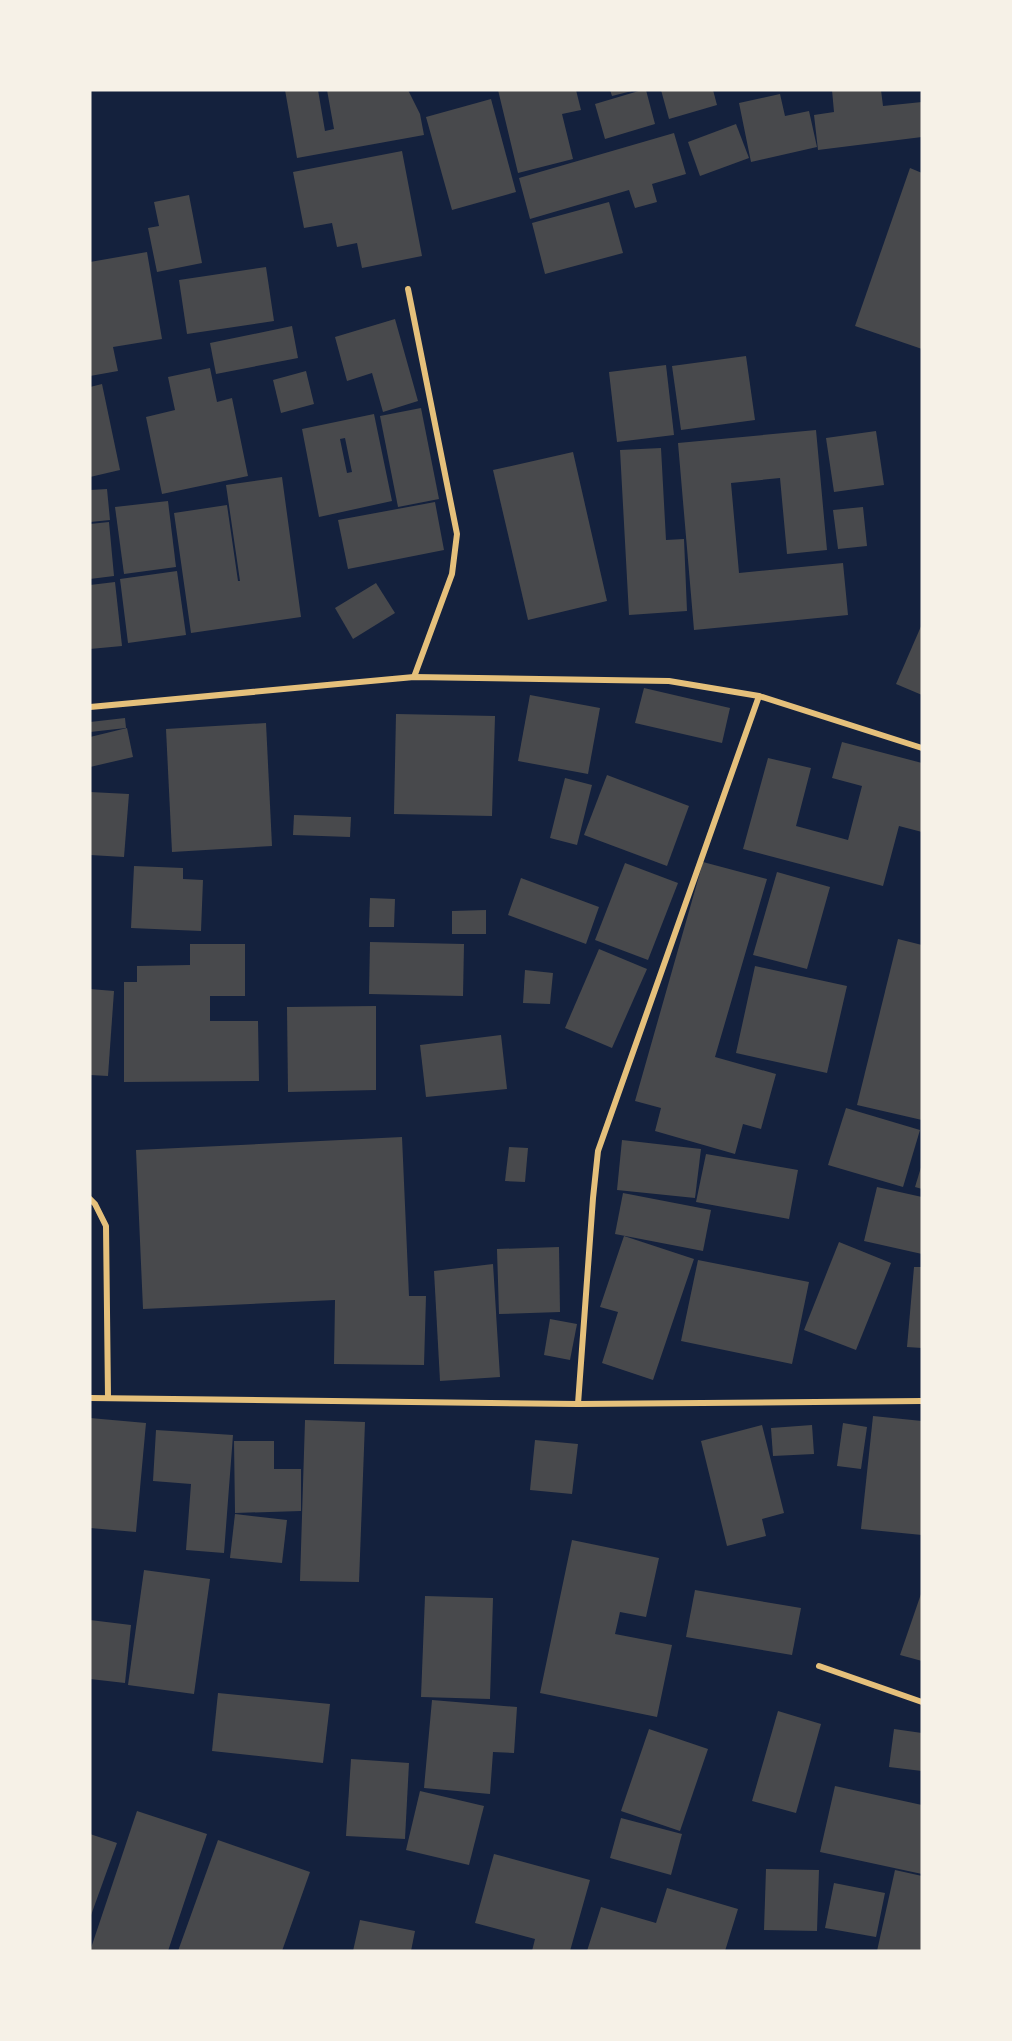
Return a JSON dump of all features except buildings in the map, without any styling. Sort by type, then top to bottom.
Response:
[{"type":"street","points":[[408,289],[457,534],[452,574],[414,677]]},
{"type":"street","points":[[90,707],[414,677],[669,681],[759,696],[922,748]]},
{"type":"street","points":[[578,1404],[598,1151],[759,696]]},
{"type":"street","points":[[90,1199],[106,1226],[108,1397]]},
{"type":"street","points":[[90,1398],[578,1404],[922,1401]]},
{"type":"street","points":[[819,1666],[922,1702]]}]
